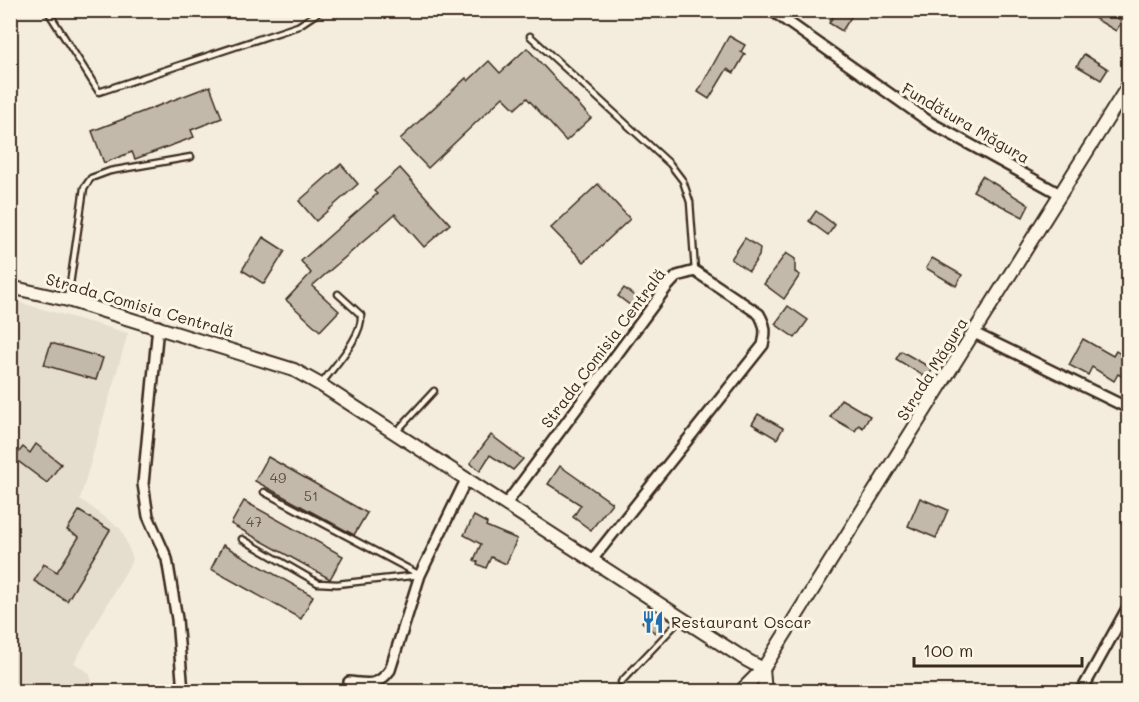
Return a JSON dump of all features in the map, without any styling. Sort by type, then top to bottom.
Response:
[{"type":"street","name":"Fundătura Măgura","points":[[771,10],[931,123],[1060,194]]},
{"type":"street","name":"Strada Măgura","points":[[740,692],[763,669],[1128,86]]},
{"type":"street","name":"Strada Comisia Centrală","points":[[506,504],[666,288],[677,276],[695,271]]},
{"type":"street","points":[[592,560],[763,345],[765,324],[759,314],[695,271]]},
{"type":"street","name":"Strada Comisia Centrală","points":[[10,287],[68,300],[158,326],[281,365],[321,385],[763,669]]},
{"type":"street","points":[[158,326],[143,484],[148,516],[167,560],[177,619],[183,692]]},
{"type":"street","points":[[974,333],[1128,408]]},
{"type":"street","points":[[349,682],[374,684],[383,679],[390,670],[420,575],[466,480]]},
{"type":"street","points":[[1081,692],[1128,608]]},
{"type":"street","points":[[763,669],[765,692]]},
{"type":"lane","points":[[47,10],[99,92],[298,26],[322,10]]},
{"type":"lane","points":[[530,36],[670,164],[683,181],[690,202],[695,271]]},
{"type":"lane","points":[[68,300],[84,188],[91,178],[110,171],[190,157]]},
{"type":"lane","points":[[321,385],[358,334],[362,324],[361,315],[339,294]]},
{"type":"lane","points":[[394,434],[434,391]]},
{"type":"lane","points":[[264,492],[420,575]]},
{"type":"lane","points":[[242,539],[318,583],[337,584],[420,575]]},
{"type":"lane","points":[[621,682],[682,619]]},
{"type":"shaded area","points":[[10,300],[128,333],[80,499],[121,529],[133,559],[74,663],[89,673],[95,691],[11,691]]},
{"type":"building","points":[[837,10],[847,10],[853,14],[842,31],[829,23]]},
{"type":"building","points":[[1099,10],[1105,10],[1122,21],[1116,31],[1094,18]]},
{"type":"building","points":[[729,36],[745,45],[741,52],[745,54],[734,73],[727,69],[709,99],[698,92]]},
{"type":"building","points":[[527,48],[591,118],[566,141],[527,98],[515,109],[503,97],[428,168],[400,139],[466,78],[468,81],[489,61],[500,73]]},
{"type":"building","points":[[1084,54],[1108,69],[1101,80],[1077,66]]},
{"type":"building","points":[[210,86],[222,118],[191,130],[194,137],[135,159],[132,152],[104,163],[92,131]]},
{"type":"building","points":[[341,164],[358,184],[316,221],[299,201]]},
{"type":"building","points":[[400,168],[450,224],[424,247],[395,214],[312,286],[339,311],[320,331],[286,300],[311,273],[301,261],[377,194],[374,191]]},
{"type":"building","points":[[982,176],[1029,205],[1023,217],[973,191]]},
{"type":"building","points":[[598,184],[630,219],[584,262],[551,228]]},
{"type":"building","points":[[816,211],[835,225],[828,235],[809,221]]},
{"type":"building","points":[[263,237],[285,251],[264,284],[242,270]]},
{"type":"building","points":[[745,238],[760,248],[759,256],[749,271],[731,259]]},
{"type":"building","points":[[786,253],[795,259],[795,272],[800,275],[784,299],[764,284]]},
{"type":"building","points":[[932,258],[962,275],[956,286],[926,268]]},
{"type":"building","points":[[624,288],[641,301],[635,309],[618,296]]},
{"type":"building","points":[[788,306],[808,320],[795,338],[775,324]]},
{"type":"building","points":[[1083,339],[1113,356],[1116,351],[1128,359],[1128,368],[1123,377],[1118,374],[1114,381],[1092,367],[1088,375],[1069,365]]},
{"type":"building","points":[[51,343],[103,358],[96,380],[44,365]]},
{"type":"building","points":[[901,351],[933,369],[927,378],[896,359]]},
{"type":"building","points":[[841,399],[870,416],[863,428],[859,425],[855,431],[830,417]]},
{"type":"building","points":[[758,414],[783,428],[777,439],[752,424]]},
{"type":"building","points":[[491,435],[523,459],[513,470],[490,455],[480,471],[470,463]]},
{"type":"building","points":[[36,444],[61,464],[47,483],[14,458],[23,447],[30,453]]},
{"type":"building","points":[[268,457],[367,513],[354,535],[255,481]]},
{"type":"building","points":[[560,466],[612,503],[591,530],[573,517],[581,505],[548,484]]},
{"type":"building","points":[[920,498],[948,510],[936,538],[908,526]]},
{"type":"building","points":[[244,501],[343,556],[330,579],[231,524]]},
{"type":"building","points":[[79,511],[110,530],[67,601],[34,581],[44,564],[57,572],[79,537],[67,530]]},
{"type":"building","points":[[474,516],[487,523],[486,526],[517,539],[506,564],[491,557],[486,568],[474,560],[481,544],[464,535]]},
{"type":"building","points":[[223,545],[313,596],[301,619],[211,569]]},
{"type":"building","name":"Restaurant Oscar","points":[[651,611],[664,621],[655,633],[642,622]]},
{"type":"place","name":"Restaurant Oscar","points":[[653,622]]}]
